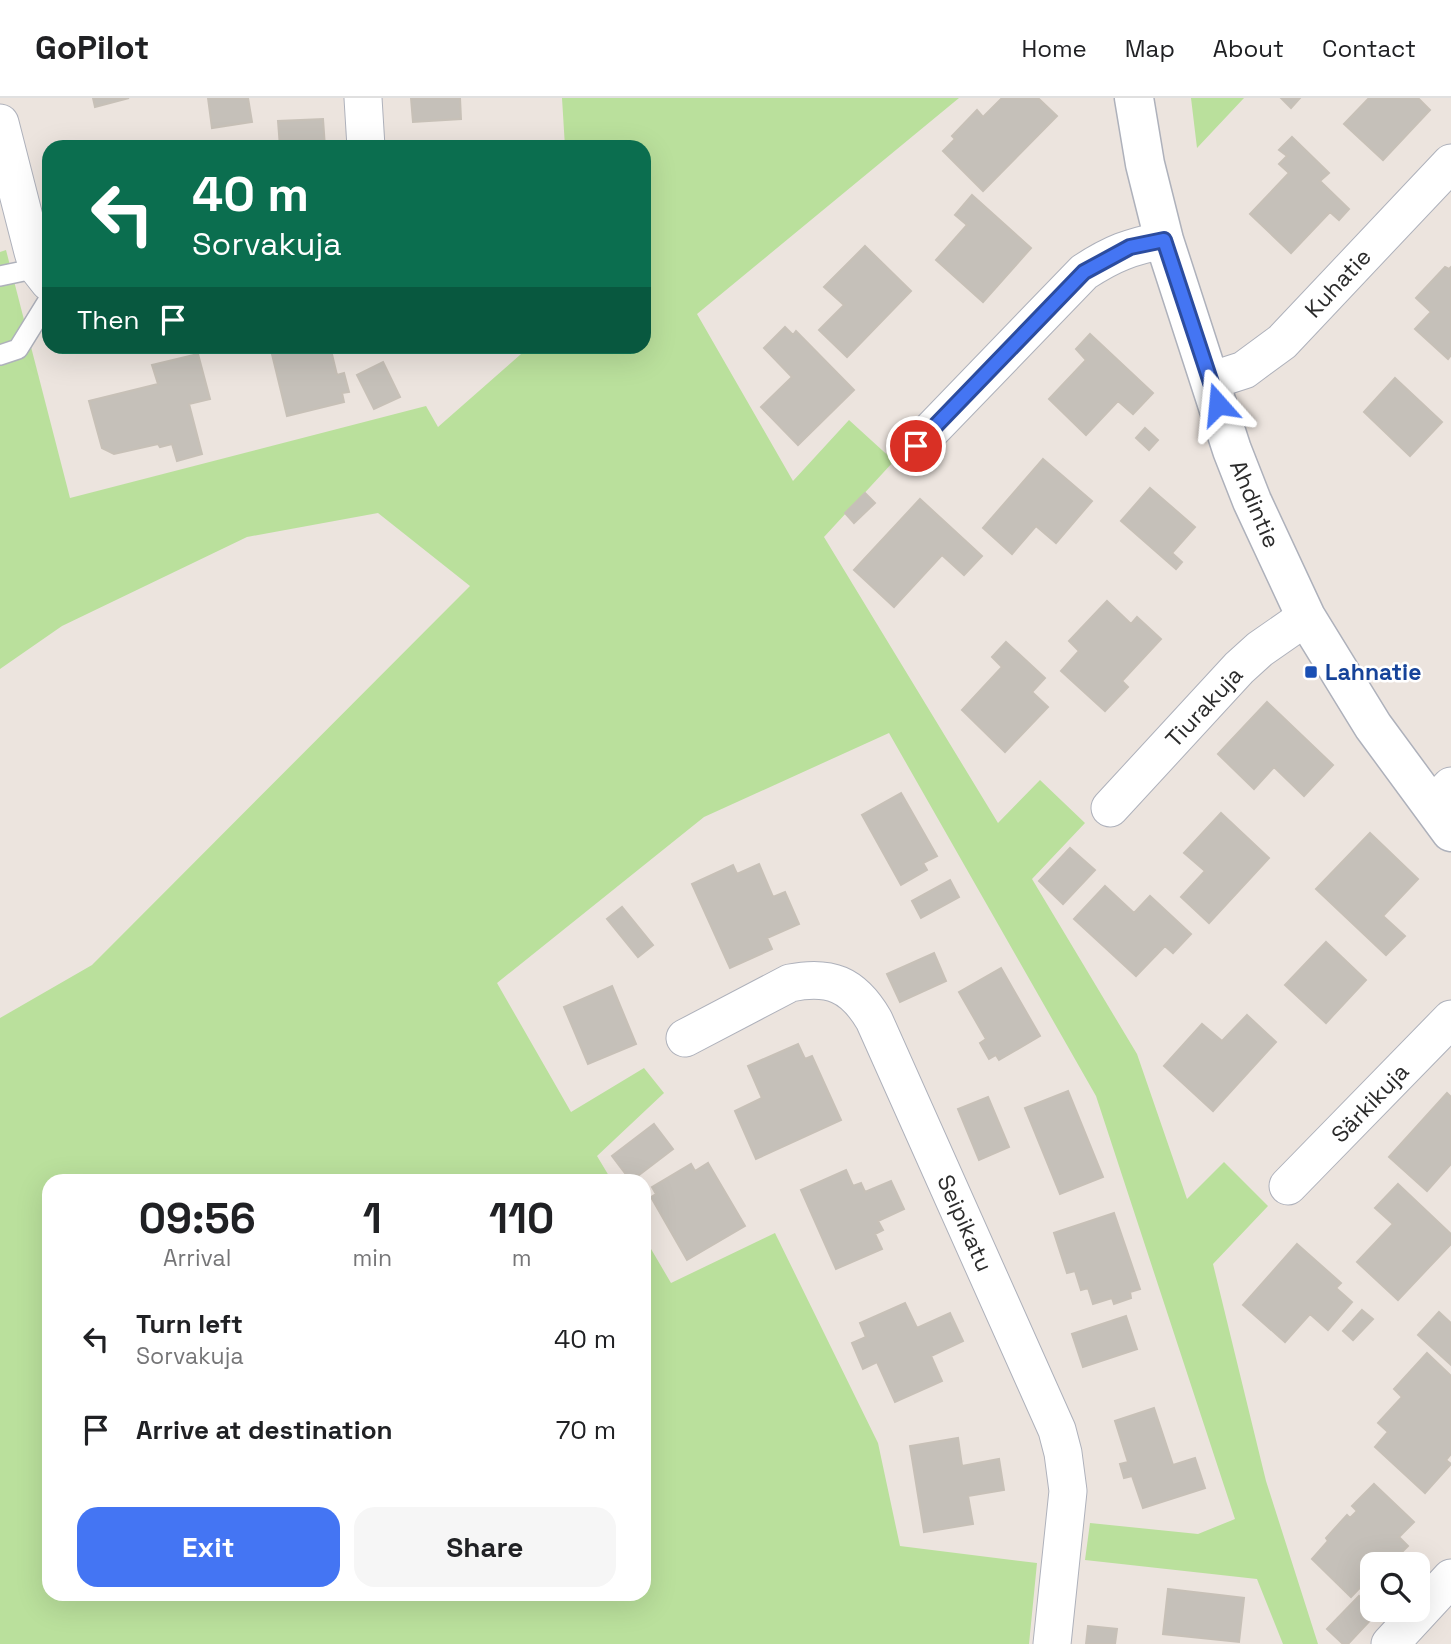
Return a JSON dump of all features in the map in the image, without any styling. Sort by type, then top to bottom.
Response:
[{"type":"street","points":[[363,98],[366,140]]},
{"type":"street","name":"Ahdintie","points":[[1134,98],[1164,240],[1232,450],[1252,501],[1307,617],[1373,726],[1445,808]]},
{"type":"street","points":[[0,123],[42,269]]},
{"type":"street","name":"Kuhatie","points":[[1210,381],[1244,370],[1282,342],[1451,163]]},
{"type":"street","points":[[916,446],[1084,272],[1130,247],[1164,240]]},
{"type":"street","name":"Tiurakuja","points":[[1110,808],[1239,668],[1260,649],[1307,617]]},
{"type":"street","name":"Seipikatu","points":[[685,1038],[790,983],[808,979],[841,985],[864,1003],[874,1020],[1057,1430],[1068,1491],[1052,1644]]},
{"type":"street","name":"Särkikuja","points":[[1288,1186],[1451,1019]]},
{"type":"street","points":[[1390,1644],[1451,1578]]},
{"type":"lane","points":[[0,276],[42,282]]},
{"type":"lane","points":[[0,355],[19,349],[42,293]]},
{"type":"green space","points":[[562,98],[959,98],[697,314],[793,481],[849,420],[894,461],[824,537],[998,823],[1040,780],[1085,823],[1032,879],[1137,1054],[1187,1199],[1224,1162],[1268,1206],[1213,1264],[1266,1481],[1318,1644],[1283,1644],[1257,1579],[1085,1560],[1090,1523],[1198,1534],[1235,1519],[1096,1096],[889,733],[704,817],[497,983],[571,1112],[644,1068],[664,1093],[597,1156],[608,1174],[42,1174],[42,1601],[651,1601],[651,1249],[671,1283],[775,1233],[878,1443],[900,1546],[1037,1563],[1029,1644],[0,1644],[0,1018],[92,965],[470,586],[378,513],[247,537],[62,626],[0,669],[0,252],[6,250],[70,498],[426,406],[438,427],[521,354],[651,354],[651,140],[565,140]]},
{"type":"green space","points":[[1191,98],[1244,98],[1197,148]]},
{"type":"building","points":[[93,98],[129,98],[95,107]]},
{"type":"building","points":[[208,98],[248,98],[252,122],[212,128]]},
{"type":"building","points":[[411,98],[460,98],[461,119],[413,122]]},
{"type":"building","points":[[1002,98],[1038,98],[1057,116],[983,191],[943,151],[955,139],[952,136],[977,110],[983,117]]},
{"type":"building","points":[[1281,98],[1300,98],[1291,108]]},
{"type":"building","points":[[1369,98],[1418,98],[1430,110],[1383,160],[1344,124]]},
{"type":"building","points":[[323,119],[324,140],[279,140],[278,121]]},
{"type":"building","points":[[1292,137],[1329,173],[1320,181],[1349,209],[1339,220],[1330,212],[1291,253],[1250,214],[1289,173],[1279,164],[1287,156],[1279,150]]},
{"type":"building","points":[[972,195],[1031,248],[983,302],[936,260],[967,225],[955,215]]},
{"type":"building","points":[[865,246],[911,291],[847,357],[819,330],[844,305],[824,287]]},
{"type":"building","points":[[1445,267],[1451,267],[1451,355],[1448,359],[1415,329],[1431,312],[1416,298]]},
{"type":"building","points":[[785,327],[793,335],[796,331],[854,390],[798,445],[761,407],[792,377],[764,348]]},
{"type":"building","points":[[1090,334],[1153,393],[1133,414],[1118,401],[1086,435],[1049,399],[1086,360],[1076,349]]},
{"type":"building","points":[[198,354],[210,399],[189,404],[202,454],[177,461],[172,444],[160,447],[158,444],[114,454],[102,448],[89,401],[158,384],[152,365]]},
{"type":"building","points":[[272,354],[332,354],[337,375],[344,373],[349,392],[342,393],[344,402],[287,416]]},
{"type":"building","points":[[383,362],[400,397],[374,409],[357,375]]},
{"type":"building","points":[[1395,378],[1442,422],[1410,456],[1364,412]]},
{"type":"building","points":[[1145,428],[1158,440],[1149,450],[1136,438]]},
{"type":"building","points":[[1043,459],[1092,501],[1056,543],[1036,526],[1012,554],[983,528]]},
{"type":"building","points":[[1150,488],[1195,527],[1172,553],[1182,562],[1176,569],[1121,521]]},
{"type":"building","points":[[865,493],[875,503],[854,523],[845,513]]},
{"type":"building","points":[[920,499],[982,556],[964,575],[942,555],[894,607],[854,570]]},
{"type":"building","points":[[1107,601],[1131,624],[1137,617],[1161,639],[1122,681],[1128,687],[1105,711],[1061,671],[1079,651],[1069,641]]},
{"type":"building","points":[[1006,642],[1045,678],[1032,692],[1048,707],[1005,752],[962,710],[1002,667],[992,657]]},
{"type":"building","points":[[1267,702],[1333,765],[1304,796],[1274,767],[1254,789],[1218,754]]},
{"type":"building","points":[[901,793],[937,856],[923,863],[927,870],[901,885],[862,815]]},
{"type":"building","points":[[1221,813],[1269,858],[1209,923],[1181,897],[1205,871],[1184,853]]},
{"type":"building","points":[[1370,833],[1418,879],[1383,916],[1405,936],[1386,955],[1316,889]]},
{"type":"building","points":[[1070,848],[1095,870],[1063,904],[1039,881]]},
{"type":"building","points":[[759,864],[773,897],[785,892],[799,924],[767,938],[772,949],[730,968],[692,884],[733,865],[737,874]]},
{"type":"building","points":[[950,880],[959,897],[921,918],[912,901]]},
{"type":"building","points":[[1105,886],[1134,913],[1150,896],[1191,934],[1173,953],[1165,946],[1136,976],[1074,919]]},
{"type":"building","points":[[622,907],[653,945],[638,957],[607,919]]},
{"type":"building","points":[[1326,942],[1366,980],[1326,1023],[1285,985]]},
{"type":"building","points":[[934,953],[946,981],[900,1002],[887,974]]},
{"type":"building","points":[[1001,968],[1040,1036],[999,1060],[996,1055],[989,1059],[980,1043],[986,1039],[959,992]]},
{"type":"building","points":[[612,986],[636,1044],[588,1064],[564,1007]]},
{"type":"building","points":[[1247,1015],[1276,1042],[1213,1111],[1164,1066],[1202,1024],[1222,1041]]},
{"type":"building","points":[[798,1044],[805,1059],[812,1056],[841,1120],[756,1159],[735,1111],[762,1098],[748,1066]]},
{"type":"building","points":[[1068,1091],[1103,1177],[1060,1194],[1025,1108]]},
{"type":"building","points":[[1447,1093],[1451,1097],[1451,1164],[1427,1191],[1389,1157]]},
{"type":"building","points":[[988,1097],[1009,1147],[979,1160],[958,1109]]},
{"type":"building","points":[[654,1124],[673,1149],[640,1174],[626,1174],[612,1156]]},
{"type":"building","points":[[708,1163],[745,1226],[687,1260],[651,1197],[656,1194],[652,1187],[691,1164],[695,1171]]},
{"type":"building","points":[[846,1170],[853,1186],[861,1183],[865,1192],[891,1181],[904,1209],[878,1221],[883,1230],[875,1234],[882,1249],[836,1269],[801,1190]]},
{"type":"building","points":[[1398,1184],[1451,1234],[1451,1244],[1398,1300],[1357,1262],[1393,1224],[1375,1208]]},
{"type":"building","points":[[1114,1213],[1140,1289],[1130,1292],[1131,1298],[1114,1304],[1112,1298],[1093,1304],[1088,1288],[1081,1290],[1075,1271],[1067,1273],[1054,1233]]},
{"type":"building","points":[[1297,1244],[1341,1283],[1336,1288],[1352,1302],[1328,1330],[1310,1314],[1285,1342],[1243,1305]]},
{"type":"building","points":[[905,1303],[917,1328],[950,1313],[963,1341],[931,1356],[942,1381],[895,1402],[877,1362],[863,1369],[852,1343],[866,1337],[860,1323]]},
{"type":"building","points":[[1362,1310],[1373,1319],[1353,1340],[1343,1331]]},
{"type":"building","points":[[1439,1312],[1451,1323],[1451,1365],[1418,1335]]},
{"type":"building","points":[[1126,1316],[1137,1349],[1083,1367],[1072,1334]]},
{"type":"building","points":[[1427,1353],[1451,1376],[1451,1454],[1446,1460],[1451,1464],[1425,1493],[1375,1447],[1388,1432],[1378,1423],[1402,1397],[1394,1389]]},
{"type":"building","points":[[1154,1408],[1173,1465],[1195,1458],[1205,1488],[1143,1508],[1132,1476],[1124,1478],[1120,1464],[1128,1462],[1115,1421]]},
{"type":"building","points":[[958,1438],[962,1466],[999,1459],[1004,1490],[968,1496],[973,1524],[924,1532],[910,1446]]},
{"type":"building","points":[[1374,1484],[1414,1522],[1399,1537],[1408,1546],[1402,1552],[1360,1552],[1360,1588],[1351,1597],[1312,1559],[1328,1541],[1326,1538],[1347,1515],[1350,1518],[1357,1511],[1352,1506]]},
{"type":"building","points":[[1168,1589],[1244,1598],[1239,1642],[1163,1634]]},
{"type":"building","points":[[1360,1597],[1360,1622],[1369,1622],[1348,1644],[1343,1644],[1327,1629]]},
{"type":"building","points":[[1088,1626],[1117,1629],[1115,1644],[1086,1644]]},
{"type":"place","name":"Lahnatie","points":[[1311,672]]},
{"type":"route","points":[[916,446],[1084,272],[1107,257],[1130,247],[1164,240],[1218,404]]}]
